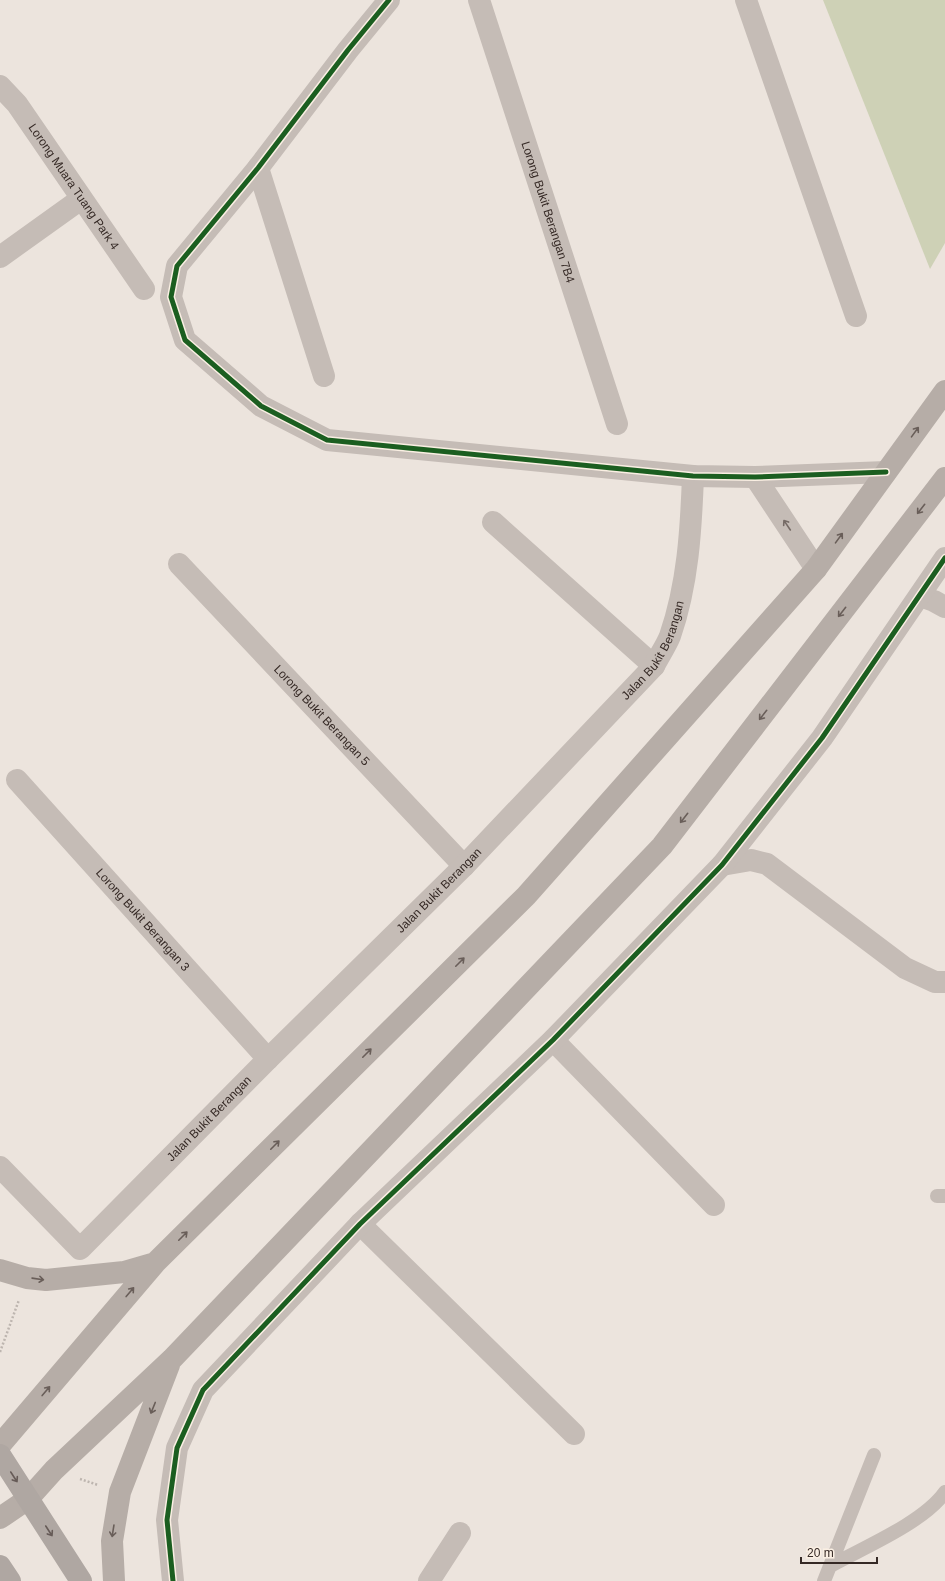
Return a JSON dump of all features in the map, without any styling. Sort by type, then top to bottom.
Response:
[{"type":"highway","points":[[0,1455],[82,1581]]},
{"type":"highway","points":[[0,1566],[10,1581]]},
{"type":"main road","points":[[0,1445],[155,1264],[526,896],[816,569],[945,391]]},
{"type":"main road","points":[[0,1518],[28,1499],[54,1470],[172,1359],[662,846],[945,478]]},
{"type":"main road","points":[[0,1270],[27,1278],[46,1280],[124,1272],[155,1264]]},
{"type":"main road","points":[[114,1581],[112,1541],[120,1492],[172,1359]]},
{"type":"street","points":[[389,0],[348,50],[258,168],[177,266],[171,297],[185,340],[261,406],[327,440],[693,476],[755,478],[886,472]]},
{"type":"street","name":"Lorong Bukit Berangan 7B4","points":[[479,0],[617,424]]},
{"type":"street","points":[[746,0],[856,316]]},
{"type":"street","name":"Lorong Muara Tuang Park 4","points":[[0,86],[17,104],[144,289]]},
{"type":"street","points":[[258,168],[324,376]]},
{"type":"street","points":[[0,257],[81,199]]},
{"type":"street","name":"Jalan Bukit Berangan","points":[[0,1167],[80,1249],[268,1059],[464,866],[654,666],[669,637],[681,598],[687,562],[693,476]]},
{"type":"street","points":[[755,478],[816,569]]},
{"type":"street","points":[[493,522],[654,666]]},
{"type":"street","points":[[173,1581],[167,1520],[177,1448],[203,1390],[360,1224],[553,1040],[722,865],[822,738],[945,558]]},
{"type":"street","name":"Lorong Bukit Berangan 5","points":[[179,564],[464,866]]},
{"type":"street","points":[[920,596],[945,607]]},
{"type":"street","name":"Lorong Bukit Berangan 3","points":[[17,780],[268,1059]]},
{"type":"street","points":[[722,865],[751,860],[768,864],[905,968],[935,982],[945,982]]},
{"type":"street","points":[[553,1040],[714,1205]]},
{"type":"street","points":[[360,1224],[574,1434]]},
{"type":"street","points":[[429,1581],[460,1533]]},
{"type":"lane","points":[[824,1581],[832,1565],[874,1455]]},
{"type":"lane","points":[[832,1565],[921,1516],[940,1500],[945,1492]]},
{"type":"path","points":[[0,1352],[27,1278]]},
{"type":"path","points":[[54,1470],[120,1492]]},
{"type":"green space","points":[[823,0],[945,0],[945,243],[930,269]]},
{"type":"cycle path","points":[[389,0],[348,50],[258,168],[177,266],[171,297],[185,340],[261,406],[327,440],[693,476],[755,477],[886,472]]},
{"type":"cycle path","points":[[173,1581],[167,1520],[177,1448],[203,1390],[360,1224],[553,1040],[722,865],[822,738],[945,558]]}]
